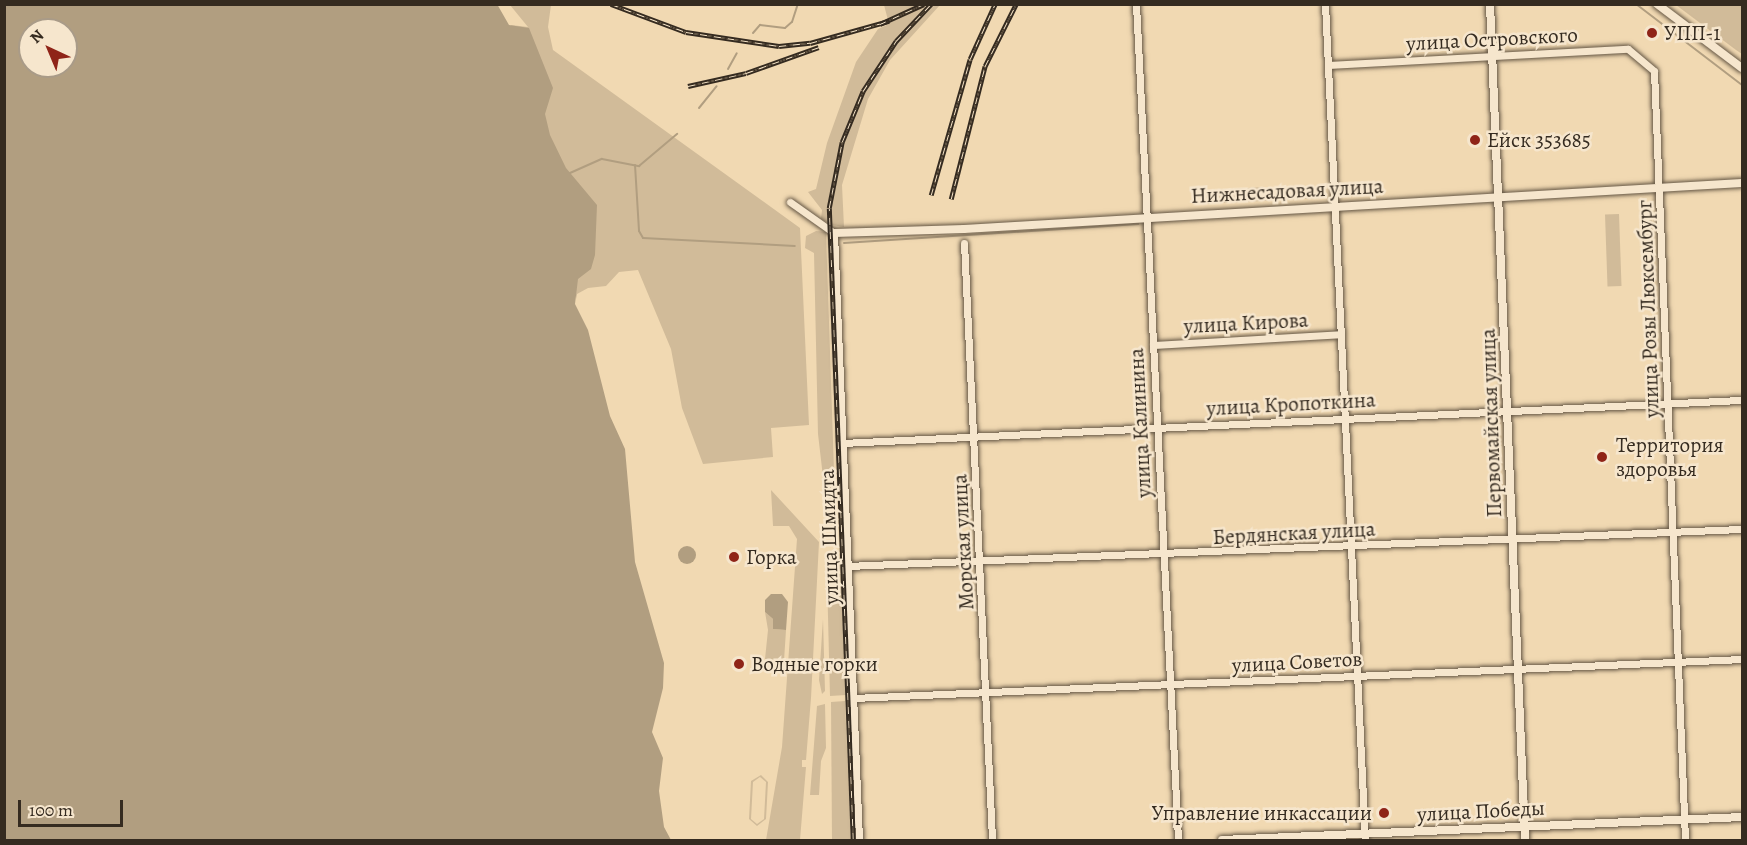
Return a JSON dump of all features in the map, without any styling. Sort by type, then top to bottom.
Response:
[{"type":"street","name":"улица Калинина","points":[[1137,4],[1178,840]]},
{"type":"street","points":[[1325,4],[1365,837]]},
{"type":"street","name":"Первомайская улица","points":[[1490,4],[1500,197],[1525,840]]},
{"type":"street","points":[[1658,4],[1743,68]]},
{"type":"street","name":"улица Островского","points":[[1328,65],[1628,49],[1652,66]]},
{"type":"street","name":"улица Розы Люксембург","points":[[1652,66],[1656,76],[1685,840]]},
{"type":"street","name":"Нижнесадовая улица","points":[[834,233],[1743,183]]},
{"type":"street","points":[[790,202],[834,233]]},
{"type":"street","name":"улица Шмидта","points":[[834,233],[859,840]]},
{"type":"street","name":"Морская улица","points":[[964,243],[981,562],[992,840]]},
{"type":"street","name":"улица Кирова","points":[[1153,345],[1341,334]]},
{"type":"street","name":"улица Кропоткина","points":[[842,443],[1508,409],[1743,400]]},
{"type":"street","name":"Бердянская улица","points":[[847,566],[1164,555],[1743,529]]},
{"type":"street","name":"улица Советов","points":[[853,698],[1743,659]]},
{"type":"street","name":"улица Победы","points":[[1222,840],[1365,837],[1743,817]]},
{"type":"shaded area","points":[[5,4],[497,4],[509,25],[529,28],[553,88],[545,114],[550,135],[566,168],[597,205],[595,255],[591,269],[578,279],[575,304],[588,330],[610,416],[625,449],[635,562],[664,663],[663,688],[652,732],[663,758],[659,791],[664,827],[671,840],[5,840]]},
{"type":"shaded area","points":[[510,5],[551,5],[548,27],[553,50],[800,228],[809,425],[771,428],[773,457],[703,464],[682,408],[671,349],[638,270],[619,272],[606,286],[588,288],[577,294],[577,299],[511,25],[528,27]]},
{"type":"shaded area","points":[[884,5],[940,5],[890,60],[868,99],[842,185],[844,227],[832,225],[821,219],[822,210],[808,192],[816,189],[827,143],[856,62],[878,29],[889,24]]},
{"type":"shaded area","points":[[1676,5],[1742,5],[1742,54],[1736,50]]},
{"type":"shaded area","points":[[1263,187],[1263,195],[1322,192],[1322,198],[1203,204],[1202,191]]},
{"type":"shaded area","points":[[1605,214],[1619,214],[1622,286],[1608,286]]},
{"type":"shaded area","points":[[1644,220],[1652,220],[1655,282],[1647,282]]},
{"type":"shaded area","points":[[816,231],[826,232],[836,531],[828,520],[818,434],[814,253],[805,248],[806,236]]},
{"type":"shaded area","points":[[771,490],[819,542],[811,698],[806,760],[802,760],[802,767],[806,767],[800,840],[766,840],[782,747],[797,539],[789,526],[773,526]]},
{"type":"shaded area","points":[[683,546],[691,546],[696,551],[694,562],[683,564],[678,559],[678,551]]},
{"type":"shaded area","points":[[840,556],[846,695],[830,696],[827,577]]},
{"type":"shaded area","points":[[771,594],[782,594],[788,602],[786,630],[773,629],[773,619],[765,612],[765,600]]},
{"type":"shaded area","points":[[765,612],[773,619],[773,629],[786,630],[784,661],[765,659],[768,630]]},
{"type":"shaded area","points":[[823,619],[825,691],[822,694],[819,680]]},
{"type":"shaded area","points":[[845,701],[851,840],[832,840],[831,702]]},
{"type":"shaded area","points":[[825,704],[826,748],[821,761],[819,795],[810,795],[817,706]]},
{"type":"shaded area","points":[[761,775],[768,782],[766,819],[757,826],[749,819],[751,781]],"holes":[[[760,777],[766,782],[764,819],[757,824],[751,819],[753,782]]]},
{"type":"waterway","points":[[753,33],[760,25],[785,28],[792,22],[798,4]]},
{"type":"waterway","points":[[1636,4],[1742,85]]},
{"type":"waterway","points":[[728,69],[737,53]]},
{"type":"waterway","points":[[699,108],[717,86]]},
{"type":"waterway","points":[[570,173],[602,159],[639,166],[677,134]]},
{"type":"waterway","points":[[635,165],[639,231],[643,238],[795,246]]},
{"type":"waterway","points":[[844,243],[1138,224]]},
{"type":"railway","points":[[611,4],[686,32],[779,46],[810,43],[889,21]]},
{"type":"railway","points":[[880,24],[924,4]]},
{"type":"railway","points":[[853,840],[829,208],[842,142],[863,91],[896,41],[931,4]]},
{"type":"railway","points":[[931,195],[970,59],[995,4]]},
{"type":"railway","points":[[951,199],[985,66],[1016,4]]},
{"type":"railway","points":[[688,86],[746,73],[819,47]]},
{"type":"place","name":"УПП-1","points":[[1652,33]]},
{"type":"place","name":"Ейск 353685","points":[[1475,140]]},
{"type":"place","name":"Территория здоровья","points":[[1602,457]]},
{"type":"place","name":"Горка","points":[[734,557]]},
{"type":"place","name":"Водные горки","points":[[739,664]]},
{"type":"place","name":"Управление инкассации","points":[[1384,813]]}]
